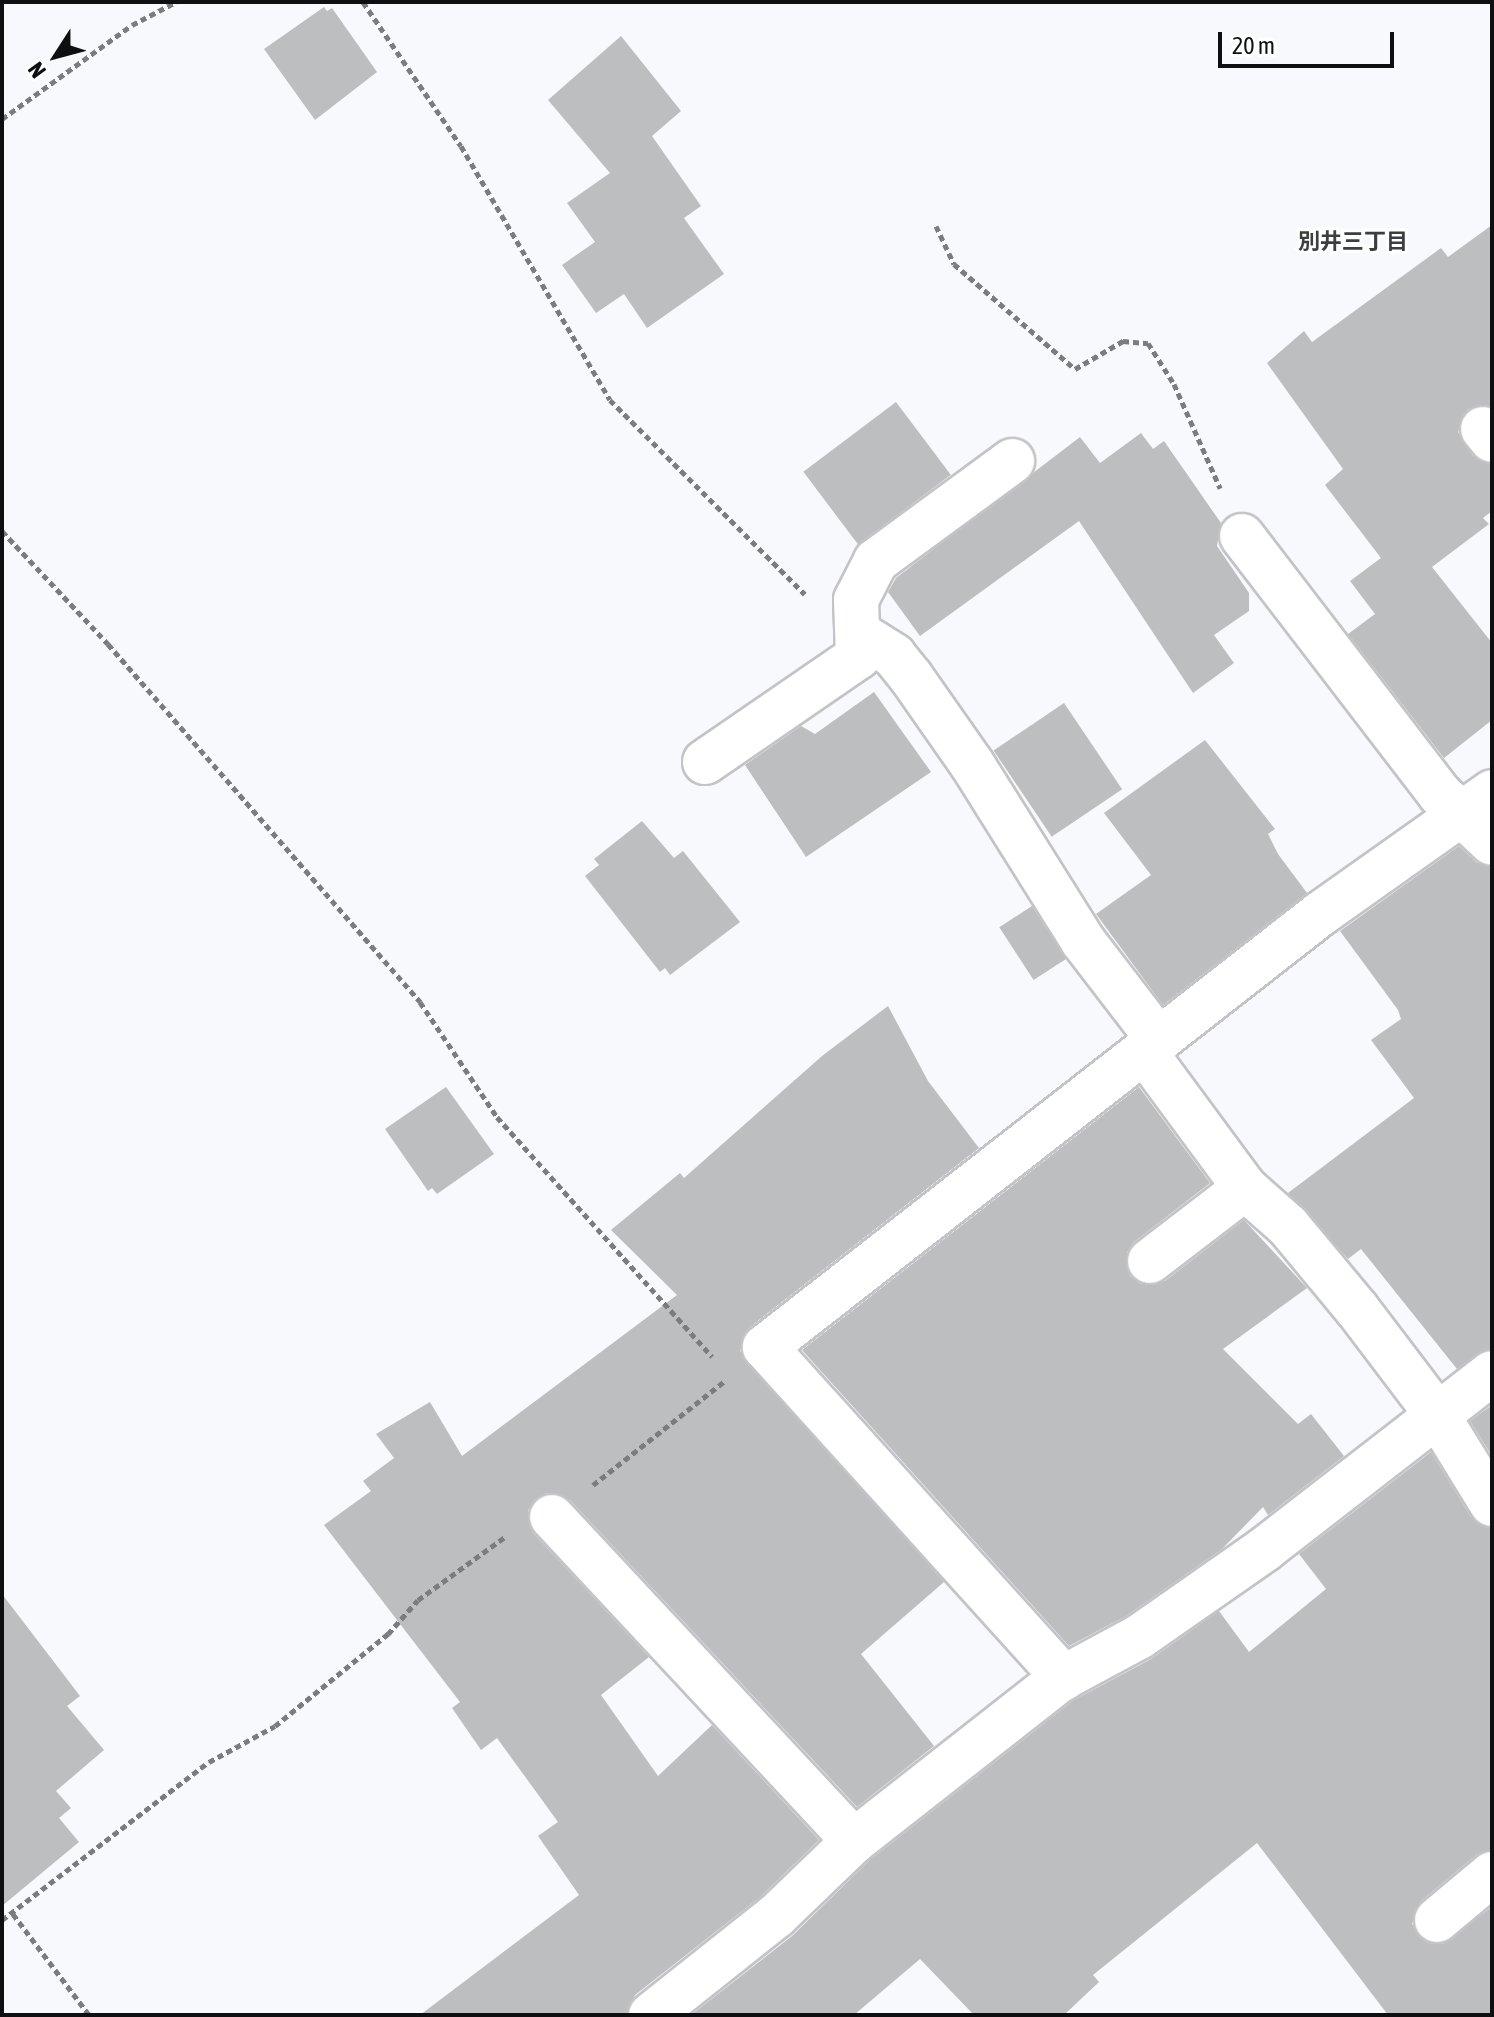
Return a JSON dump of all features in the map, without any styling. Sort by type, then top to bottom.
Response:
[{"type":"street","points":[[705,762],[858,657],[861,635],[856,600],[876,561],[1012,461]]},
{"type":"street","points":[[1242,536],[1440,794],[1482,816]]},
{"type":"street","points":[[861,635],[894,656],[911,677],[972,764],[1083,941],[1245,1188],[1288,1226],[1436,1413],[1492,1504]]},
{"type":"street","points":[[1064,1678],[765,1347],[1320,914],[1482,816]]},
{"type":"street","points":[[1150,1261],[1245,1188]]},
{"type":"street","points":[[653,2014],[776,1916],[854,1841],[1064,1678],[1139,1637],[1265,1549],[1436,1413],[1492,1373]]},
{"type":"street","points":[[552,1517],[854,1841]]},
{"type":"street","points":[[1437,1920],[1492,1874]]},
{"type":"path","points":[[2,119],[132,25],[176,2]]},
{"type":"path","points":[[363,2],[461,146],[610,400],[782,576],[861,635]]},
{"type":"path","points":[[936,226],[954,264],[1075,369],[1123,341],[1148,343],[1174,384],[1242,536]]},
{"type":"path","points":[[2,531],[108,644],[420,1002],[497,1117],[730,1377],[552,1517],[506,1536],[418,1600],[388,1634],[275,1726],[209,1762],[2,1920]]},
{"type":"path","points":[[12,1913],[89,2015]]},
{"type":"building","points":[[324,7],[327,11],[332,8],[377,72],[315,120],[264,49]]},
{"type":"building","points":[[621,36],[681,111],[652,136],[701,206],[684,218],[724,274],[647,328],[624,294],[596,313],[562,265],[595,242],[567,203],[610,173],[548,100]]},
{"type":"building","points":[[1492,225],[1492,406],[1468,409],[1458,432],[1473,456],[1492,464],[1492,511],[1483,518],[1489,524],[1432,567],[1492,643],[1492,720],[1444,758],[1348,634],[1375,614],[1350,581],[1381,558],[1325,485],[1343,469],[1267,363],[1304,331],[1312,342],[1441,248],[1448,257]]},
{"type":"building","points":[[896,402],[951,475],[858,544],[803,472]]},
{"type":"building","points":[[1141,433],[1153,449],[1164,441],[1221,523],[1217,546],[1249,593],[1249,611],[1214,635],[1234,663],[1193,693],[1079,521],[920,636],[888,592],[896,578],[1080,437],[1100,463]]},
{"type":"building","points":[[874,692],[931,772],[806,857],[745,765],[801,726],[815,734]]},
{"type":"building","points":[[1064,703],[1122,789],[1052,837],[994,751]]},
{"type":"building","points":[[1205,740],[1275,829],[1268,834],[1278,854],[1307,893],[1163,1005],[1096,914],[1151,875],[1104,813]]},
{"type":"building","points":[[642,821],[674,858],[683,851],[740,922],[670,975],[665,968],[660,972],[585,876],[599,865],[594,859]]},
{"type":"building","points":[[1459,846],[1476,862],[1492,867],[1492,1349],[1457,1369],[1361,1249],[1348,1259],[1288,1193],[1414,1098],[1371,1040],[1401,1019],[1398,1010],[1340,931]]},
{"type":"building","points":[[1032,906],[1066,959],[1034,980],[999,927]]},
{"type":"building","points":[[888,1006],[928,1081],[979,1148],[750,1327],[740,1351],[944,1582],[861,1654],[934,1746],[857,1807],[570,1500],[546,1493],[528,1510],[533,1533],[649,1657],[601,1695],[658,1776],[712,1725],[819,1840],[760,1897],[635,1995],[627,2015],[420,2015],[579,1895],[538,1836],[558,1822],[497,1738],[481,1750],[452,1708],[460,1702],[324,1525],[371,1491],[363,1481],[394,1458],[376,1434],[430,1402],[462,1456],[677,1295],[611,1230],[680,1173],[684,1178],[822,1056]]},
{"type":"building","points":[[446,1087],[494,1154],[437,1194],[432,1188],[428,1191],[385,1129]]},
{"type":"building","points":[[1139,1087],[1210,1183],[1134,1242],[1127,1252],[1130,1276],[1141,1284],[1165,1281],[1244,1220],[1307,1288],[1223,1349],[1298,1424],[1311,1414],[1344,1456],[1268,1515],[1263,1507],[1222,1549],[1126,1616],[1069,1646],[802,1350]]},
{"type":"building","points":[[1492,1405],[1492,1456],[1470,1421]]},
{"type":"building","points":[[1431,1452],[1471,1517],[1492,1529],[1492,1850],[1476,1855],[1421,1901],[1412,1924],[1428,1943],[1442,1944],[1492,1907],[1492,2015],[1388,2015],[1257,1843],[1093,1975],[1099,1982],[1064,2015],[974,2015],[920,1959],[854,2015],[691,2015],[792,1936],[870,1860],[1074,1700],[1151,1659],[1219,1611],[1249,1652],[1326,1589],[1299,1554]]},
{"type":"building","points":[[2,1594],[80,1696],[67,1706],[104,1750],[56,1791],[71,1808],[59,1818],[79,1842],[2,1906]]},
{"type":"district","name":"別井三丁目","points":[[1353,242]]}]
